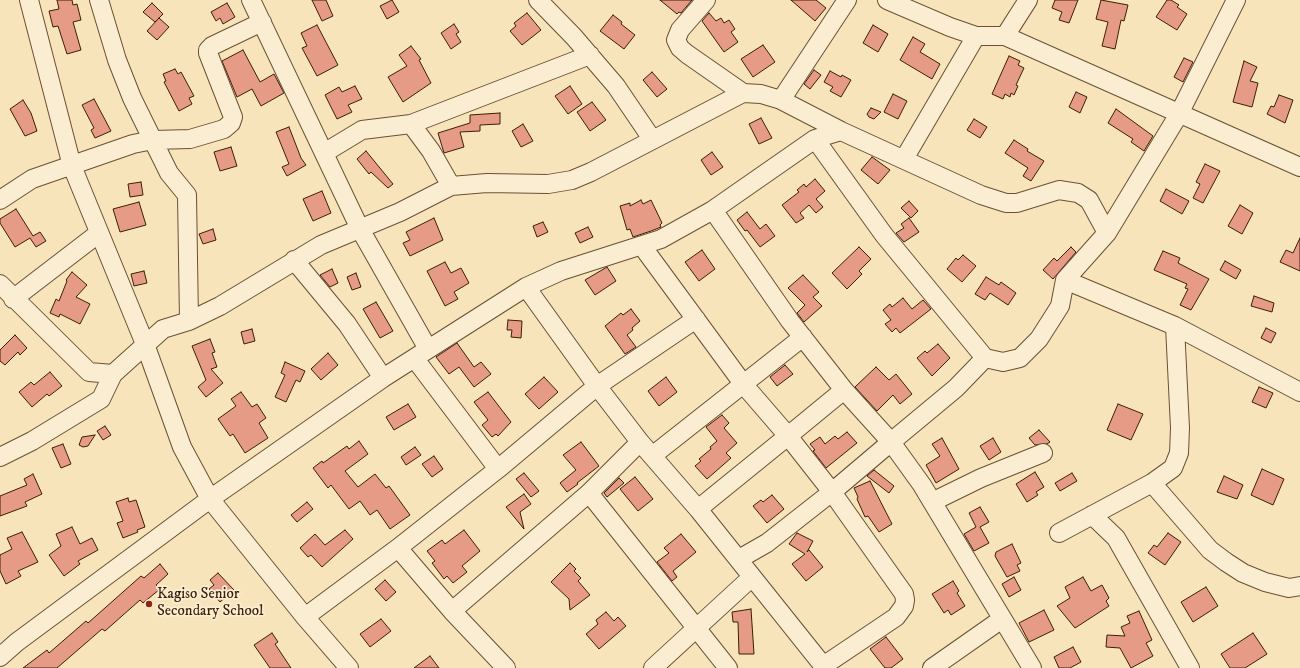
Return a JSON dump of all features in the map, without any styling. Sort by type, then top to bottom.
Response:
[{"type":"street","points":[[29,0],[72,166],[145,344],[182,447],[210,499],[305,617],[349,668]]},
{"type":"street","points":[[100,0],[117,60],[132,98],[169,173],[187,195],[189,321]]},
{"type":"street","points":[[251,0],[360,229],[422,354],[498,469]]},
{"type":"street","points":[[538,0],[590,55],[616,86],[652,139]]},
{"type":"street","points":[[706,0],[680,30],[676,40],[680,48],[687,54],[743,93]]},
{"type":"street","points":[[781,100],[847,0]]},
{"type":"street","points":[[887,0],[950,27],[976,36],[1005,36],[1300,167]]},
{"type":"street","points":[[1005,36],[1028,0]]},
{"type":"street","points":[[816,139],[884,235],[985,358],[1003,362],[1020,358],[1039,339],[1060,306],[1065,280],[1107,233],[1179,114],[1236,0]]},
{"type":"street","points":[[0,200],[32,179],[133,144],[153,140],[190,139],[224,129],[231,123],[233,118],[208,54],[208,50],[212,46],[262,22]]},
{"type":"street","points":[[904,159],[976,36]]},
{"type":"street","points":[[324,153],[362,130],[411,124],[469,100],[590,55]]},
{"type":"street","points":[[0,458],[32,441],[101,399],[113,374],[145,344],[163,330],[189,321],[220,306],[321,245],[400,212],[451,186],[487,183],[548,184],[572,180],[591,172],[743,93],[761,94],[781,100],[841,131],[981,195],[1006,203],[1017,203],[1058,190],[1078,193],[1089,200],[1107,233]]},
{"type":"street","points":[[411,124],[431,151],[451,186]]},
{"type":"street","points":[[0,658],[17,642],[210,499],[383,378],[526,287],[561,271],[661,239],[713,210],[816,139],[841,131]]},
{"type":"street","points":[[713,210],[803,337],[844,390],[890,442],[932,502],[1032,668]]},
{"type":"street","points":[[13,299],[99,233]]},
{"type":"street","points":[[526,287],[597,386],[640,442],[739,559],[824,667],[896,618],[902,611],[906,600],[904,594],[832,492],[788,436],[744,385],[642,246]]},
{"type":"street","points":[[294,260],[347,324],[383,378]]},
{"type":"street","points":[[1065,280],[1175,326],[1300,392]]},
{"type":"street","points":[[0,284],[13,299],[89,372],[113,374]]},
{"type":"street","points":[[305,617],[398,548],[498,469],[597,386],[696,319]]},
{"type":"street","points":[[1059,533],[1152,483],[1173,468],[1179,453],[1179,406],[1175,326]]},
{"type":"street","points":[[652,456],[803,337]]},
{"type":"street","points":[[739,559],[767,543],[832,492],[956,388],[985,358]]},
{"type":"street","points":[[698,509],[844,390]]},
{"type":"street","points":[[452,611],[590,493],[640,442]]},
{"type":"street","points":[[932,502],[981,478],[1042,453]]},
{"type":"street","points":[[1152,483],[1210,550],[1226,562],[1243,573],[1265,582],[1289,588],[1300,586]]},
{"type":"street","points":[[590,493],[728,668]]},
{"type":"street","points":[[1092,515],[1116,538],[1190,668]]},
{"type":"street","points":[[398,548],[452,611],[506,668]]},
{"type":"street","points":[[653,668],[697,629],[752,576]]},
{"type":"street","points":[[932,668],[1002,619]]},
{"type":"building","points":[[57,0],[72,0],[73,5],[77,4],[81,20],[73,22],[81,50],[67,54],[58,26],[53,27],[49,11],[59,9]]},
{"type":"building","points":[[312,0],[326,0],[333,16],[322,21]]},
{"type":"building","points":[[392,0],[399,12],[387,19],[380,6]]},
{"type":"building","points":[[660,0],[692,0],[681,13],[679,12],[677,14]]},
{"type":"building","points":[[791,0],[816,0],[826,8],[815,21]]},
{"type":"building","points":[[1055,0],[1078,0],[1069,23],[1059,20],[1062,12],[1052,8]]},
{"type":"building","points":[[1101,0],[1128,5],[1124,21],[1121,20],[1115,49],[1102,46],[1108,22],[1096,19]]},
{"type":"building","points":[[1167,0],[1171,0],[1179,5],[1177,7],[1187,14],[1177,30],[1156,17]]},
{"type":"building","points":[[152,3],[163,14],[155,22],[143,12]]},
{"type":"building","points":[[227,3],[235,17],[223,24],[220,18],[216,21],[211,12]]},
{"type":"building","points":[[527,13],[541,30],[522,45],[510,31],[516,26],[514,23]]},
{"type":"building","points":[[709,13],[716,21],[721,18],[724,23],[729,20],[735,29],[731,32],[738,42],[724,52],[702,21]]},
{"type":"building","points":[[613,15],[622,22],[621,24],[635,35],[624,49],[600,31]]},
{"type":"building","points":[[159,18],[169,27],[157,40],[147,31]]},
{"type":"building","points":[[454,24],[459,32],[456,34],[461,42],[451,49],[441,33]]},
{"type":"building","points":[[317,25],[338,65],[317,76],[302,48],[307,46],[301,33]]},
{"type":"building","points":[[873,25],[888,34],[878,52],[863,43]]},
{"type":"building","points":[[913,37],[925,44],[920,52],[940,64],[932,79],[900,60]]},
{"type":"building","points":[[763,45],[775,62],[753,77],[741,59]]},
{"type":"building","points":[[411,46],[421,59],[419,60],[431,83],[403,102],[388,77],[407,66],[399,55]]},
{"type":"building","points":[[243,50],[260,82],[274,74],[284,93],[261,106],[252,89],[237,97],[222,61]]},
{"type":"building","points":[[1009,56],[1020,61],[1018,65],[1024,68],[1016,85],[1018,86],[1014,95],[1011,93],[1010,97],[1005,94],[1003,99],[992,94]]},
{"type":"building","points":[[1184,58],[1193,62],[1183,82],[1174,77]]},
{"type":"building","points":[[1244,61],[1257,67],[1250,81],[1258,83],[1252,107],[1233,102]]},
{"type":"building","points":[[175,69],[178,74],[181,72],[194,96],[189,98],[192,104],[179,111],[164,82],[166,81],[163,74]]},
{"type":"building","points":[[814,70],[821,75],[810,89],[804,84]]},
{"type":"building","points":[[830,71],[851,80],[841,97],[830,91],[833,87],[824,82]]},
{"type":"building","points":[[652,72],[667,89],[657,97],[643,80]]},
{"type":"building","points":[[355,86],[362,99],[348,105],[352,112],[337,119],[325,95],[339,87],[342,92]]},
{"type":"building","points":[[570,86],[582,104],[568,114],[555,96]]},
{"type":"building","points":[[1076,92],[1087,97],[1080,113],[1069,107]]},
{"type":"building","points":[[893,94],[907,101],[898,119],[884,112]]},
{"type":"building","points":[[1279,95],[1293,100],[1285,123],[1267,114],[1271,106],[1274,107]]},
{"type":"building","points":[[94,99],[111,131],[95,138],[91,130],[94,128],[82,105]]},
{"type":"building","points":[[23,100],[31,113],[37,131],[25,136],[10,109]]},
{"type":"building","points":[[592,102],[606,120],[590,131],[577,112]]},
{"type":"building","points":[[871,108],[881,112],[874,119],[869,117],[867,114]]},
{"type":"building","points":[[1116,109],[1153,136],[1144,151],[1131,142],[1133,139],[1108,123]]},
{"type":"building","points":[[500,113],[500,124],[480,125],[480,131],[460,132],[464,147],[444,153],[438,133],[470,123],[470,115]]},
{"type":"building","points":[[761,118],[772,138],[759,144],[749,124]]},
{"type":"building","points":[[974,119],[987,127],[980,138],[967,130]]},
{"type":"building","points":[[523,124],[533,141],[521,147],[512,131]]},
{"type":"building","points":[[289,127],[301,158],[306,165],[287,176],[282,167],[289,164],[276,132]]},
{"type":"building","points":[[1014,140],[1028,149],[1027,151],[1044,161],[1031,181],[1023,176],[1028,168],[1005,153]]},
{"type":"building","points":[[231,147],[237,166],[220,171],[214,152]]},
{"type":"building","points":[[366,151],[393,184],[388,188],[371,172],[369,174],[357,159]]},
{"type":"building","points":[[712,152],[723,167],[711,175],[701,160]]},
{"type":"building","points":[[872,157],[890,170],[878,184],[861,170]]},
{"type":"building","points":[[1205,164],[1220,171],[1203,203],[1193,198],[1200,184],[1196,182]]},
{"type":"building","points":[[815,179],[825,191],[816,199],[823,207],[816,213],[809,205],[800,213],[804,218],[796,223],[782,205],[799,192],[797,190],[804,184],[806,187]]},
{"type":"building","points":[[141,182],[143,195],[130,197],[128,184]]},
{"type":"building","points":[[1166,189],[1189,201],[1182,214],[1160,201]]},
{"type":"building","points":[[322,191],[331,213],[313,221],[303,199]]},
{"type":"building","points":[[641,200],[643,204],[651,200],[662,223],[660,225],[661,227],[633,237],[630,229],[627,230],[620,206],[630,203],[630,206]]},
{"type":"building","points":[[909,201],[918,211],[911,218],[901,208]]},
{"type":"building","points":[[139,202],[146,225],[120,232],[113,209]]},
{"type":"building","points":[[1240,205],[1253,213],[1242,234],[1228,226]]},
{"type":"building","points":[[16,209],[33,236],[40,232],[46,241],[36,247],[30,238],[15,247],[0,223],[0,219]]},
{"type":"building","points":[[747,212],[760,229],[766,224],[775,236],[760,247],[737,220]]},
{"type":"building","points":[[434,218],[443,240],[410,256],[403,243],[410,240],[406,232]]},
{"type":"building","points":[[909,218],[919,232],[904,242],[896,233],[904,228],[901,224]]},
{"type":"building","points":[[543,222],[548,232],[537,237],[533,226]]},
{"type":"building","points":[[588,227],[593,237],[580,243],[575,233]]},
{"type":"building","points":[[213,229],[216,240],[203,244],[199,234]]},
{"type":"building","points":[[1300,238],[1300,271],[1280,262],[1286,250],[1293,253]]},
{"type":"building","points":[[859,247],[871,259],[859,271],[862,274],[847,289],[832,273]]},
{"type":"building","points":[[1071,247],[1076,252],[1053,279],[1043,270],[1054,258],[1057,261]]},
{"type":"building","points":[[702,250],[715,269],[699,281],[685,262]]},
{"type":"building","points":[[1163,251],[1180,258],[1178,263],[1209,279],[1191,310],[1180,305],[1188,289],[1185,288],[1187,284],[1154,270]]},
{"type":"building","points":[[963,255],[976,266],[962,282],[947,269],[956,258],[958,260]]},
{"type":"building","points":[[1225,261],[1241,270],[1236,279],[1220,270]]},
{"type":"building","points":[[445,262],[451,273],[461,268],[469,283],[454,292],[458,299],[445,306],[427,271]]},
{"type":"building","points":[[607,267],[616,281],[595,295],[585,280]]},
{"type":"building","points":[[332,269],[338,283],[330,287],[320,275]]},
{"type":"building","points":[[144,271],[147,283],[134,286],[131,274]]},
{"type":"building","points":[[72,272],[87,285],[76,297],[90,304],[80,324],[60,314],[59,317],[50,313],[56,299],[59,301],[67,281],[66,280]]},
{"type":"building","points":[[356,273],[361,287],[352,290],[347,277]]},
{"type":"building","points":[[803,275],[819,292],[813,297],[822,306],[804,322],[797,313],[805,305],[788,288]]},
{"type":"building","points":[[986,277],[999,285],[1001,282],[1016,293],[1008,305],[990,293],[985,300],[975,294]]},
{"type":"building","points":[[1254,296],[1274,303],[1272,312],[1251,306]]},
{"type":"building","points":[[903,298],[912,309],[923,300],[931,309],[900,333],[896,328],[892,332],[885,324],[891,320],[883,310],[890,304],[892,307]]},
{"type":"building","points":[[376,302],[393,331],[380,338],[363,309]]},
{"type":"building","points":[[631,309],[640,321],[627,335],[636,347],[625,354],[605,326],[621,313],[623,315]]},
{"type":"building","points":[[508,320],[522,321],[521,338],[511,337],[512,330],[507,330]]},
{"type":"building","points":[[1266,328],[1276,333],[1271,343],[1261,338]]},
{"type":"building","points":[[252,329],[255,341],[244,344],[241,332]]},
{"type":"building","points":[[15,335],[27,348],[20,355],[18,352],[5,365],[0,361],[0,350]]},
{"type":"building","points":[[210,339],[215,352],[212,353],[217,367],[211,369],[223,383],[206,397],[198,387],[206,380],[192,346]]},
{"type":"building","points":[[457,343],[474,367],[481,362],[491,374],[474,387],[459,367],[449,374],[436,357]]},
{"type":"building","points":[[938,344],[950,358],[932,376],[917,358],[925,351],[927,353]]},
{"type":"building","points":[[328,353],[338,365],[321,380],[311,369]]},
{"type":"building","points":[[285,362],[305,371],[300,382],[296,380],[286,402],[275,397],[285,375],[281,373]]},
{"type":"building","points":[[785,365],[793,374],[777,386],[770,377]]},
{"type":"building","points":[[876,367],[889,380],[896,374],[912,394],[900,404],[893,395],[877,411],[855,387]]},
{"type":"building","points":[[50,372],[62,386],[49,396],[47,394],[32,407],[19,392],[31,382],[34,385]]},
{"type":"building","points":[[544,377],[558,392],[539,409],[525,394]]},
{"type":"building","points":[[666,377],[677,392],[659,406],[648,391]]},
{"type":"building","points":[[1259,387],[1273,393],[1266,408],[1252,402]]},
{"type":"building","points":[[241,392],[252,407],[257,404],[266,418],[259,423],[268,438],[245,453],[233,434],[230,436],[218,419],[236,406],[231,399]]},
{"type":"building","points":[[488,392],[511,422],[498,436],[496,434],[492,437],[482,425],[488,420],[474,402]]},
{"type":"building","points":[[408,404],[416,417],[394,430],[386,417]]},
{"type":"building","points":[[1118,404],[1143,414],[1131,440],[1107,430]]},
{"type":"building","points":[[722,415],[729,423],[724,428],[737,443],[726,453],[731,458],[707,479],[695,466],[701,461],[699,459],[711,449],[710,447],[717,441],[706,427]]},
{"type":"building","points":[[105,426],[111,435],[103,440],[97,431]]},
{"type":"building","points":[[1039,430],[1050,442],[1047,444],[1035,445],[1029,438]]},
{"type":"building","points":[[847,432],[857,443],[826,468],[813,451],[815,450],[810,444],[820,437],[825,444],[835,436],[838,439]]},
{"type":"building","points":[[95,435],[88,446],[83,447],[79,445],[82,437]]},
{"type":"building","points":[[942,438],[959,469],[936,483],[926,465],[940,456],[932,444]]},
{"type":"building","points":[[993,438],[1001,452],[989,460],[980,446]]},
{"type":"building","points":[[359,441],[368,454],[345,471],[358,487],[375,474],[386,488],[389,486],[410,515],[390,529],[377,510],[370,515],[360,501],[349,509],[331,485],[328,488],[313,468],[322,461],[323,463],[347,446],[349,449]]},
{"type":"building","points":[[581,442],[599,466],[567,492],[560,483],[576,470],[563,455]]},
{"type":"building","points":[[63,444],[71,464],[61,468],[52,448]]},
{"type":"building","points":[[415,447],[421,455],[406,465],[401,457]]},
{"type":"building","points":[[434,456],[443,469],[432,477],[422,464]]},
{"type":"building","points":[[1262,469],[1284,479],[1273,505],[1251,495]]},
{"type":"building","points":[[874,470],[894,486],[889,493],[867,476]]},
{"type":"building","points":[[1035,472],[1044,487],[1036,492],[1038,495],[1027,502],[1016,484]]},
{"type":"building","points":[[524,473],[539,491],[531,497],[516,479]]},
{"type":"building","points":[[1072,473],[1077,481],[1060,491],[1055,483]]},
{"type":"building","points":[[33,474],[42,494],[25,502],[27,506],[0,516],[0,496],[27,485],[24,479]]},
{"type":"building","points":[[1224,476],[1243,485],[1237,499],[1217,492]]},
{"type":"building","points":[[635,477],[653,499],[638,511],[620,489]]},
{"type":"building","points":[[619,478],[624,483],[607,497],[604,493]]},
{"type":"building","points":[[870,481],[892,524],[879,532],[868,516],[865,517],[854,488]]},
{"type":"building","points":[[524,494],[531,504],[520,512],[524,529],[506,507]]},
{"type":"building","points":[[772,495],[784,509],[767,523],[753,506],[761,500],[763,502]]},
{"type":"building","points":[[128,498],[129,502],[136,500],[145,527],[137,530],[138,532],[123,538],[117,523],[123,521],[116,502]]},
{"type":"building","points":[[307,502],[313,509],[297,522],[291,515]]},
{"type":"building","points":[[980,507],[989,522],[980,527],[989,543],[974,551],[964,534],[976,527],[969,513]]},
{"type":"building","points":[[72,527],[80,544],[92,538],[98,550],[78,561],[80,564],[64,576],[49,555],[61,546],[56,534]]},
{"type":"building","points":[[345,530],[353,539],[322,567],[311,555],[308,557],[300,548],[315,534],[325,545]]},
{"type":"building","points":[[464,530],[480,551],[462,566],[467,572],[453,583],[447,576],[444,579],[432,563],[435,561],[427,551],[442,540],[445,544]]},
{"type":"building","points":[[22,532],[38,562],[18,571],[21,576],[6,584],[0,571],[0,555],[12,549],[7,538]]},
{"type":"building","points":[[797,533],[813,541],[807,552],[809,550],[823,567],[806,581],[792,564],[805,554],[789,544]]},
{"type":"building","points":[[1168,533],[1181,542],[1165,565],[1148,553],[1154,545],[1157,547]]},
{"type":"building","points":[[681,534],[696,552],[673,571],[677,577],[672,581],[657,562],[669,553],[664,548]]},
{"type":"building","points":[[1012,544],[1021,563],[1017,565],[1020,571],[1007,577],[995,556],[996,552]]},
{"type":"building","points":[[570,563],[576,569],[574,571],[581,578],[578,581],[590,595],[570,610],[569,599],[551,582]]},
{"type":"building","points":[[160,564],[168,574],[156,585],[160,589],[143,603],[140,600],[105,631],[102,629],[57,668],[23,668],[47,650],[49,653],[86,621],[88,623],[141,576],[144,578]]},
{"type":"building","points":[[218,573],[234,590],[220,602],[209,589],[214,585],[210,580]]},
{"type":"building","points":[[1014,577],[1021,590],[1009,597],[1002,584]]},
{"type":"building","points":[[1083,577],[1091,591],[1102,585],[1109,598],[1106,601],[1109,606],[1075,628],[1057,606],[1070,598],[1065,587]]},
{"type":"building","points":[[385,580],[396,592],[386,601],[375,589]]},
{"type":"building","points":[[953,581],[959,591],[957,593],[965,606],[951,615],[948,610],[944,613],[932,594]]},
{"type":"building","points":[[1206,587],[1218,606],[1193,622],[1181,602]]},
{"type":"building","points":[[751,609],[754,654],[739,654],[738,622],[733,622],[732,612]]},
{"type":"building","points":[[1044,610],[1054,630],[1029,642],[1019,623]]},
{"type":"building","points":[[1139,611],[1152,640],[1146,643],[1153,656],[1131,668],[1120,648],[1106,647],[1107,635],[1125,636],[1121,627],[1130,623],[1127,616]]},
{"type":"building","points":[[606,612],[614,621],[618,617],[626,626],[599,649],[586,634],[598,624],[596,620]]},
{"type":"building","points":[[381,619],[391,631],[370,647],[360,634]]},
{"type":"building","points":[[272,633],[278,642],[275,644],[291,668],[270,668],[254,645]]},
{"type":"building","points":[[1253,633],[1267,654],[1245,668],[1230,668],[1221,654]]},
{"type":"building","points":[[886,637],[903,659],[891,668],[885,668],[870,649]]},
{"type":"building","points":[[1073,647],[1081,662],[1070,668],[1059,668],[1054,657]]},
{"type":"building","points":[[430,656],[439,668],[414,668]]},
{"type":"place","name":"Kagiso Senior Secondary School","points":[[149,604]]}]
